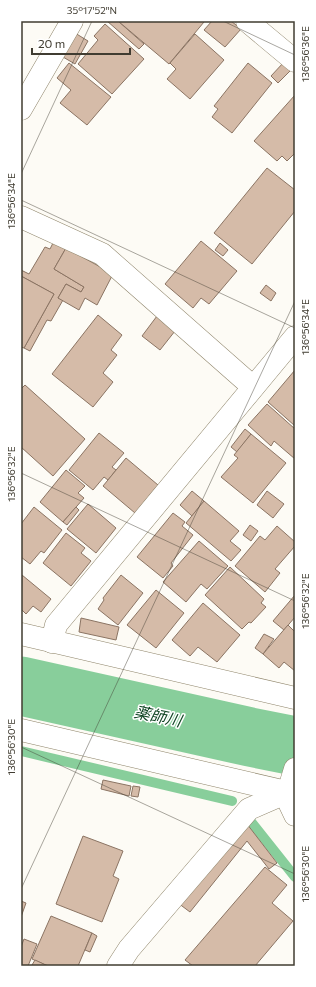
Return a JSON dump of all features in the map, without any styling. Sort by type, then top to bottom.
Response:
[{"type":"street","points":[[21,110],[72,21]]},
{"type":"street","points":[[247,21],[295,61]]},
{"type":"street","points":[[21,218],[102,254],[253,387]]},
{"type":"street","points":[[52,642],[56,625],[295,337]]},
{"type":"street","points":[[21,634],[295,698]]},
{"type":"street","points":[[21,730],[291,785]]},
{"type":"street","points":[[291,785],[295,815]]},
{"type":"street","points":[[118,966],[129,949],[249,809],[291,785]]},
{"type":"building","points":[[107,21],[118,21],[144,44],[139,49]]},
{"type":"building","points":[[118,21],[203,21],[204,22],[169,64]]},
{"type":"building","points":[[212,21],[231,21],[241,29],[225,47],[204,30]]},
{"type":"building","points":[[105,24],[144,59],[112,94],[78,64],[98,40],[94,36]]},
{"type":"building","points":[[75,33],[88,41],[75,64],[63,57]]},
{"type":"building","points":[[195,34],[224,60],[190,99],[167,79],[176,69],[170,63]]},
{"type":"building","points":[[284,62],[292,69],[278,83],[271,76]]},
{"type":"building","points":[[69,63],[111,97],[87,125],[60,103],[71,90],[57,78]]},
{"type":"building","points":[[248,63],[272,83],[232,133],[212,117],[218,109],[214,106]]},
{"type":"building","points":[[295,95],[295,153],[287,161],[282,156],[277,161],[254,141]]},
{"type":"building","points":[[267,168],[295,190],[295,211],[252,264],[214,233]]},
{"type":"building","points":[[54,241],[66,248],[54,269],[84,287],[81,292],[66,284],[58,298],[63,300],[51,321],[47,320],[30,351],[24,348],[54,294],[21,276],[21,270],[29,274],[45,247],[50,249]]},
{"type":"building","points":[[201,241],[237,271],[209,304],[201,298],[193,308],[165,284]]},
{"type":"building","points":[[220,243],[228,250],[223,256],[215,250]]},
{"type":"building","points":[[66,248],[113,274],[97,305],[85,298],[79,310],[58,298],[66,284],[81,292],[84,287],[54,269]]},
{"type":"building","points":[[21,276],[54,294],[24,348],[21,347]]},
{"type":"building","points":[[266,285],[276,293],[271,301],[260,293]]},
{"type":"building","points":[[98,315],[122,335],[111,350],[117,355],[103,373],[113,382],[93,407],[52,374]]},
{"type":"building","points":[[157,316],[175,331],[160,350],[142,336]]},
{"type":"building","points":[[295,370],[295,426],[268,402]]},
{"type":"building","points":[[25,385],[85,439],[53,476],[21,447],[21,389]]},
{"type":"building","points":[[267,404],[295,429],[295,459],[274,441],[271,446],[248,425]]},
{"type":"building","points":[[245,429],[251,434],[237,452],[231,447]]},
{"type":"building","points":[[99,433],[124,453],[112,467],[116,470],[108,480],[104,477],[93,490],[69,470]]},
{"type":"building","points":[[251,434],[286,463],[253,503],[221,477],[238,458],[234,455]]},
{"type":"building","points":[[126,458],[158,485],[135,513],[103,486]]},
{"type":"building","points":[[66,470],[85,486],[78,493],[84,498],[63,522],[40,502]]},
{"type":"building","points":[[192,491],[204,501],[192,516],[180,505]]},
{"type":"building","points":[[267,491],[284,504],[273,518],[257,505]]},
{"type":"building","points":[[204,501],[239,531],[230,541],[241,550],[231,561],[186,523]]},
{"type":"building","points":[[88,504],[116,528],[96,553],[67,529]]},
{"type":"building","points":[[34,507],[62,530],[44,553],[41,551],[30,564],[21,557],[21,524]]},
{"type":"building","points":[[76,507],[79,510],[67,525],[63,522]]},
{"type":"building","points":[[173,513],[185,522],[182,526],[193,535],[171,563],[173,566],[163,578],[137,557]]},
{"type":"building","points":[[250,525],[258,531],[251,541],[243,535]]},
{"type":"building","points":[[277,526],[295,542],[295,546],[275,569],[280,573],[265,592],[235,566],[260,536],[265,540]]},
{"type":"building","points":[[66,533],[85,548],[81,553],[91,561],[71,586],[43,563]]},
{"type":"building","points":[[199,541],[228,566],[207,589],[201,584],[186,602],[163,582]]},
{"type":"building","points":[[230,567],[264,599],[261,603],[266,607],[251,623],[249,622],[242,629],[205,595]]},
{"type":"building","points":[[22,575],[51,599],[41,612],[33,606],[26,614],[21,609]]},
{"type":"building","points":[[121,575],[143,593],[118,625],[98,609],[104,600],[103,598]]},
{"type":"building","points":[[156,590],[184,613],[156,648],[127,625]]},
{"type":"building","points":[[295,595],[295,617],[284,630],[273,621]]},
{"type":"building","points":[[203,603],[240,635],[217,662],[198,647],[190,656],[172,640]]},
{"type":"building","points":[[81,618],[119,627],[116,640],[79,632]]},
{"type":"building","points":[[288,625],[295,632],[295,671],[284,662],[279,668],[263,654]]},
{"type":"building","points":[[264,634],[274,639],[263,654],[255,648]]},
{"type":"building","points":[[103,780],[131,786],[129,796],[101,789]]},
{"type":"building","points":[[133,786],[140,787],[138,797],[131,796]]},
{"type":"building","points":[[247,824],[277,863],[269,869],[247,841],[190,912],[178,903]]},
{"type":"building","points":[[83,836],[123,851],[113,876],[119,879],[102,922],[56,904]]},
{"type":"building","points":[[265,867],[287,885],[272,903],[293,921],[255,966],[193,966],[185,960]]},
{"type":"building","points":[[21,901],[26,903],[21,917]]},
{"type":"building","points":[[51,916],[92,933],[78,966],[48,966],[32,959]]},
{"type":"building","points":[[92,933],[97,936],[90,952],[85,950]]},
{"type":"building","points":[[24,939],[37,944],[28,966],[21,966],[21,947]]},
{"type":"building","points":[[35,960],[48,966],[34,966],[32,965]]},
{"type":"waterway","name":"薬師川","points":[[21,686],[295,746]]},
{"type":"waterway","points":[[21,751],[232,801]]},
{"type":"waterway","points":[[248,818],[295,877]]}]
